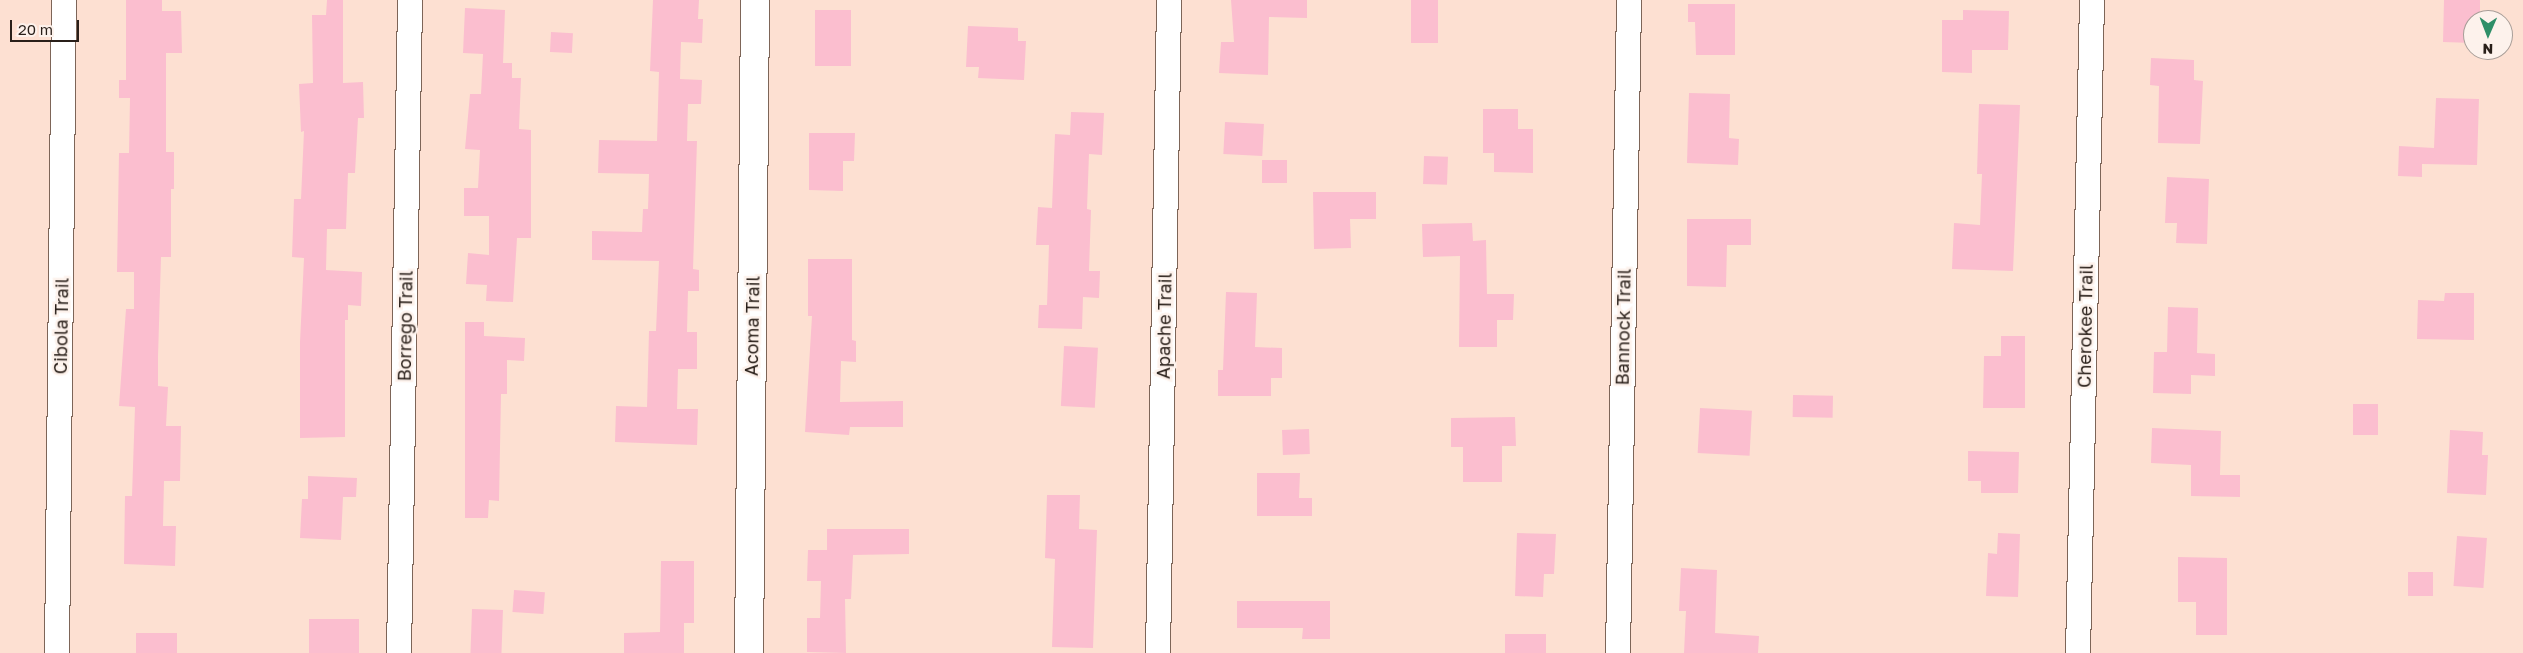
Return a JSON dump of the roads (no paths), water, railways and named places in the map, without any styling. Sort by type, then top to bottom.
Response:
[{"type":"street","name":"Cibola Trail","points":[[57,653],[64,0]]},
{"type":"street","name":"Borrego Trail","points":[[399,653],[410,0]]},
{"type":"street","name":"Acoma Trail","points":[[749,653],[755,0]]},
{"type":"street","name":"Apache Trail","points":[[1158,653],[1169,0]]},
{"type":"street","name":"Bannock Trail","points":[[1618,653],[1629,0]]},
{"type":"street","name":"Cherokee Trail","points":[[2078,653],[2092,0]]}]
